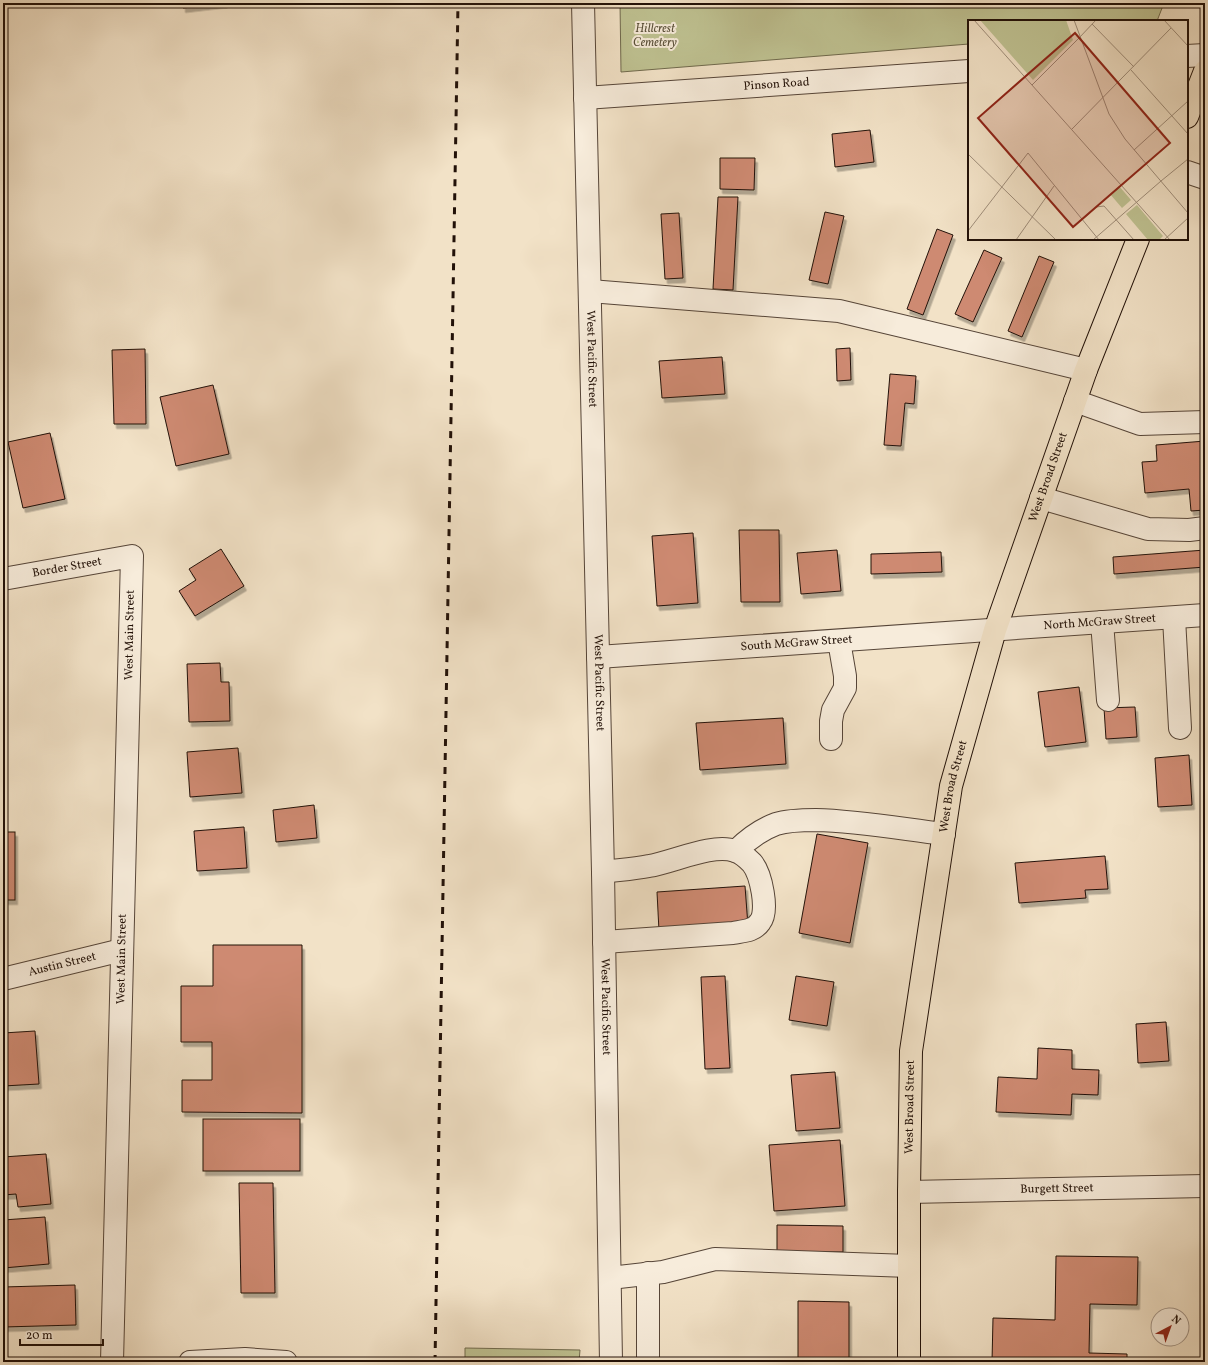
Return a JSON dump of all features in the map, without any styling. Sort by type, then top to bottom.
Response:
[{"type":"main road","points":[[1188,114],[1205,71]]},
{"type":"main road","name":"West Broad Street","points":[[909,1362],[911,1051],[951,786],[996,630],[1041,498],[1086,370],[1138,240]]},
{"type":"street","name":"West Pacific Street","points":[[584,3],[603,872],[611,1362]]},
{"type":"street","points":[[1188,56],[1205,55]]},
{"type":"street","name":"Pinson Road","points":[[585,98],[968,71]]},
{"type":"street","points":[[1188,172],[1205,178]]},
{"type":"street","points":[[590,291],[840,311],[1086,370]]},
{"type":"street","points":[[1075,401],[1140,424],[1205,422]]},
{"type":"street","points":[[1041,498],[1148,529],[1189,530],[1205,528]]},
{"type":"street","name":"Border Street","points":[[3,578],[132,556]]},
{"type":"street","name":"West Main Street","points":[[112,1362],[132,556]]},
{"type":"street","name":"North McGraw Street","points":[[996,630],[1205,615]]},
{"type":"street","points":[[1174,618],[1180,728]]},
{"type":"street","points":[[1102,622],[1108,700]]},
{"type":"street","name":"South McGraw Street","points":[[598,657],[996,630]]},
{"type":"street","points":[[831,739],[831,721],[833,710],[845,688],[845,676],[839,641]]},
{"type":"street","points":[[736,851],[758,832],[778,824],[799,820],[833,820],[944,834]]},
{"type":"street","points":[[603,872],[649,866],[714,849],[736,851],[753,864],[759,876],[764,898],[764,914],[761,921],[750,931],[604,942]]},
{"type":"street","name":"Austin Street","points":[[3,979],[122,950]]},
{"type":"street","name":"Burgett Street","points":[[909,1192],[1205,1186]]},
{"type":"street","points":[[610,1278],[663,1272],[715,1260],[909,1266]]},
{"type":"street","points":[[648,1273],[648,1362]]},
{"type":"street","points":[[190,1362],[245,1359],[286,1362]]},
{"type":"green space","name":"Hillcrest Cemetery","points":[[620,3],[1164,3],[1157,20],[968,20],[968,44],[621,72]]},
{"type":"green space","points":[[465,1348],[580,1350],[579,1362],[465,1362]]},
{"type":"building","points":[[183,3],[225,3],[183,8]]},
{"type":"building","points":[[870,130],[874,162],[835,167],[832,134]]},
{"type":"building","points":[[720,158],[755,158],[754,190],[720,189]]},
{"type":"building","points":[[718,197],[738,197],[733,290],[713,289]]},
{"type":"building","points":[[825,212],[844,216],[828,284],[809,280]]},
{"type":"building","points":[[679,213],[683,278],[665,279],[661,214]]},
{"type":"building","points":[[937,229],[953,235],[923,315],[907,309]]},
{"type":"building","points":[[984,250],[1002,258],[973,322],[955,314]]},
{"type":"building","points":[[1039,256],[1054,262],[1022,337],[1008,331]]},
{"type":"building","points":[[850,348],[851,380],[837,381],[836,349]]},
{"type":"building","points":[[145,349],[146,424],[114,424],[112,350]]},
{"type":"building","points":[[722,357],[725,394],[662,398],[659,361]]},
{"type":"building","points":[[890,374],[916,376],[914,404],[905,403],[901,446],[884,445]]},
{"type":"building","points":[[213,385],[229,454],[176,466],[160,397]]},
{"type":"building","points":[[50,433],[65,499],[23,508],[8,442]]},
{"type":"building","points":[[1205,441],[1205,510],[1191,511],[1189,489],[1145,493],[1142,462],[1157,461],[1156,445]]},
{"type":"building","points":[[739,530],[779,530],[780,602],[741,602]]},
{"type":"building","points":[[693,533],[698,603],[657,606],[652,536]]},
{"type":"building","points":[[221,549],[244,586],[195,616],[179,591],[196,580],[189,569]]},
{"type":"building","points":[[837,550],[841,591],[801,594],[797,553]]},
{"type":"building","points":[[1205,550],[1205,567],[1114,574],[1113,557]]},
{"type":"building","points":[[941,552],[942,572],[871,574],[871,554]]},
{"type":"building","points":[[220,663],[221,682],[229,682],[230,721],[189,722],[187,664]]},
{"type":"building","points":[[1079,687],[1086,742],[1045,747],[1038,692]]},
{"type":"building","points":[[1135,707],[1137,737],[1106,739],[1104,708]]},
{"type":"building","points":[[783,718],[786,764],[700,770],[696,723]]},
{"type":"building","points":[[238,748],[242,793],[190,797],[187,752]]},
{"type":"building","points":[[1189,755],[1192,805],[1158,807],[1155,758]]},
{"type":"building","points":[[314,805],[317,838],[276,842],[273,810]]},
{"type":"building","points":[[244,827],[247,868],[197,871],[194,831]]},
{"type":"building","points":[[3,832],[15,832],[15,900],[3,900]]},
{"type":"building","points":[[817,834],[868,843],[850,943],[799,933]]},
{"type":"building","points":[[1105,856],[1108,889],[1085,890],[1086,898],[1019,903],[1015,863]]},
{"type":"building","points":[[745,886],[748,926],[659,931],[657,892]]},
{"type":"building","points":[[213,945],[302,945],[302,1113],[182,1112],[182,1080],[212,1080],[212,1042],[181,1042],[181,986],[213,986]]},
{"type":"building","points":[[725,976],[730,1068],[705,1069],[701,977]]},
{"type":"building","points":[[796,976],[834,982],[827,1026],[789,1020]]},
{"type":"building","points":[[1166,1022],[1169,1061],[1138,1063],[1136,1024]]},
{"type":"building","points":[[35,1031],[39,1084],[3,1086],[3,1033]]},
{"type":"building","points":[[1038,1048],[1072,1050],[1072,1069],[1099,1070],[1098,1095],[1072,1094],[1071,1115],[996,1112],[998,1077],[1037,1079]]},
{"type":"building","points":[[835,1072],[840,1128],[796,1131],[791,1075]]},
{"type":"building","points":[[203,1119],[300,1119],[300,1171],[203,1171]]},
{"type":"building","points":[[840,1140],[845,1206],[774,1211],[769,1145]]},
{"type":"building","points":[[46,1154],[51,1204],[18,1207],[16,1194],[3,1195],[3,1157]]},
{"type":"building","points":[[239,1183],[273,1183],[275,1293],[241,1293]]},
{"type":"building","points":[[45,1217],[49,1264],[3,1268],[3,1220]]},
{"type":"building","points":[[777,1225],[843,1226],[843,1252],[777,1252]]},
{"type":"building","points":[[1056,1256],[1138,1257],[1137,1305],[1090,1304],[1089,1353],[1127,1354],[1127,1362],[992,1362],[993,1318],[1055,1320]]},
{"type":"building","points":[[75,1285],[76,1325],[3,1327],[3,1287]]},
{"type":"building","points":[[798,1301],[849,1302],[849,1362],[798,1361]]},
{"type":"building","points":[[798,1361],[849,1362],[784,1362]]},
{"type":"railway","points":[[435,1362],[458,3]]}]
